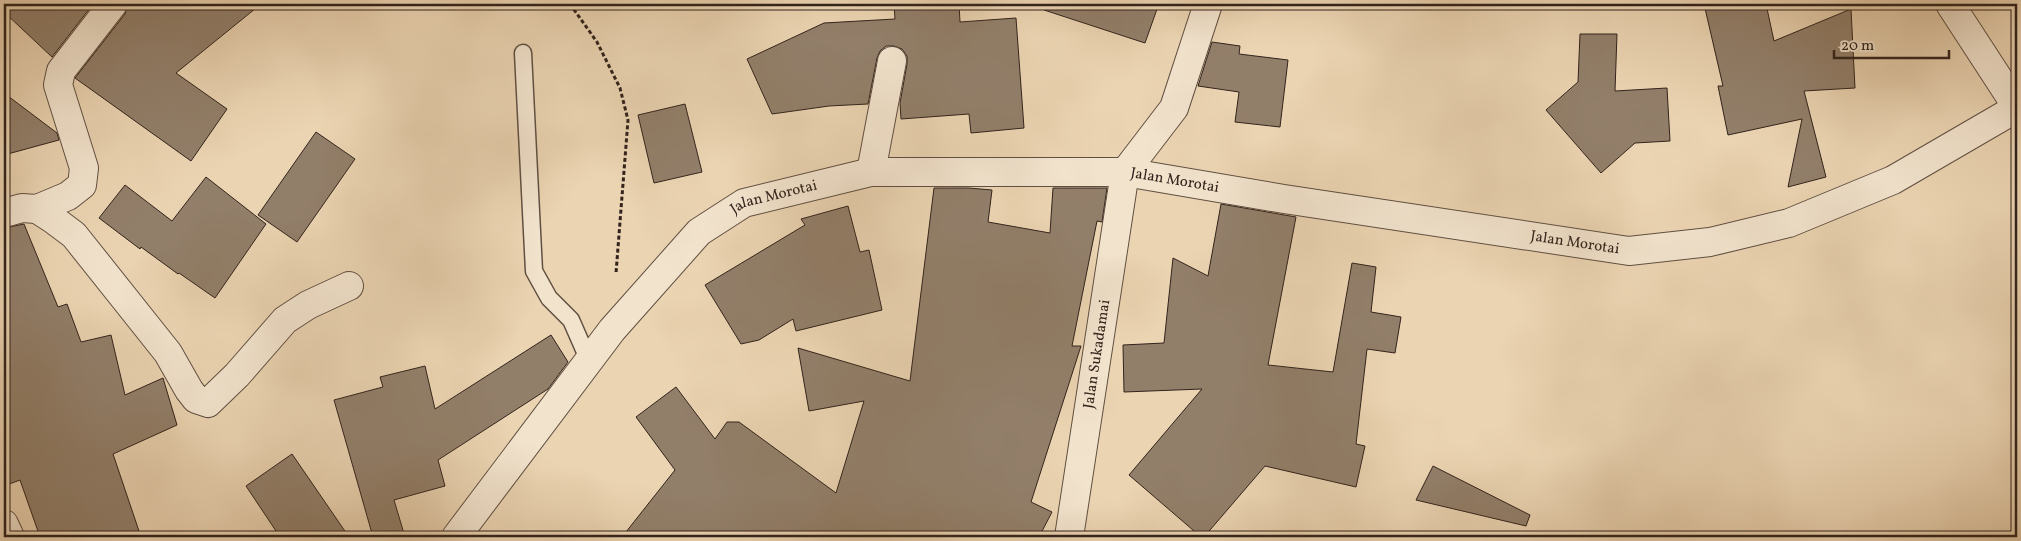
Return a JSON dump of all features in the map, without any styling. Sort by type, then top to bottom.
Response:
[{"type":"street","points":[[4,213],[22,208],[36,209],[68,196],[82,185],[84,168],[58,85],[61,71],[113,4]]},
{"type":"street","points":[[1125,172],[1174,108],[1208,4]]},
{"type":"street","points":[[1950,4],[2017,107]]},
{"type":"street","points":[[871,172],[892,61]]},
{"type":"street","name":"Jalan Morotai","points":[[456,537],[612,330],[699,232],[744,203],[871,172],[1125,172],[1629,252],[1710,242],[1789,223],[1893,180],[2017,107]]},
{"type":"street","name":"Jalan Sukadamai","points":[[1069,537],[1125,172]]},
{"type":"street","points":[[36,209],[74,236],[168,353],[192,395],[196,399],[208,403],[237,376],[285,320],[308,305],[349,286]]},
{"type":"street","points":[[4,524],[10,537]]},
{"type":"lane","points":[[523,53],[534,271],[549,298],[571,320],[589,361]]},
{"type":"path","points":[[570,4],[597,42],[620,88],[628,120],[612,330]]},
{"type":"building","points":[[4,4],[93,4],[52,57],[4,12]]},
{"type":"building","points":[[128,4],[261,4],[176,73],[227,109],[191,161],[75,78],[125,14]]},
{"type":"building","points":[[894,4],[959,4],[960,22],[1016,18],[1024,128],[971,133],[969,114],[901,119],[900,103],[907,56],[902,49],[894,46],[886,46],[880,51],[868,104],[829,106],[772,114],[747,59],[824,23],[895,19]]},
{"type":"building","points":[[1045,4],[1141,4],[1157,9],[1145,43],[1044,10]]},
{"type":"building","points":[[1704,4],[1766,4],[1774,41],[1851,9],[1855,88],[1804,91],[1826,177],[1788,187],[1802,119],[1728,135],[1718,86],[1723,86]]},
{"type":"building","points":[[1580,34],[1617,34],[1615,91],[1667,88],[1670,141],[1635,143],[1601,173],[1546,110],[1578,82]]},
{"type":"building","points":[[1212,42],[1240,46],[1239,54],[1288,60],[1280,127],[1235,122],[1239,92],[1198,86]]},
{"type":"building","points":[[4,93],[57,133],[59,140],[4,155]]},
{"type":"building","points":[[685,104],[702,172],[654,183],[638,115]]},
{"type":"building","points":[[316,132],[355,159],[297,242],[258,215]]},
{"type":"building","points":[[206,177],[266,224],[215,298],[141,247],[140,249],[99,218],[125,185],[172,221]]},
{"type":"building","points":[[934,188],[992,190],[988,222],[1050,233],[1053,188],[1107,188],[1102,222],[1097,221],[1072,346],[1081,346],[1031,502],[1052,512],[1039,537],[622,537],[675,470],[636,417],[676,387],[715,439],[727,422],[739,422],[836,493],[864,401],[809,411],[798,348],[910,381]]},
{"type":"building","points":[[1221,204],[1296,217],[1268,365],[1333,372],[1352,263],[1376,267],[1371,312],[1401,317],[1395,353],[1367,349],[1356,444],[1365,446],[1356,487],[1265,466],[1204,537],[1201,537],[1129,475],[1202,389],[1124,392],[1123,345],[1164,343],[1173,258],[1208,276]]},
{"type":"building","points":[[848,206],[860,252],[869,250],[882,310],[796,331],[793,319],[759,340],[741,344],[705,285],[805,225],[801,219]]},
{"type":"building","points":[[24,224],[58,307],[67,304],[81,342],[111,335],[125,395],[163,378],[177,425],[113,454],[141,537],[40,537],[20,480],[4,486],[4,228]]},
{"type":"building","points":[[551,335],[568,362],[548,389],[438,460],[445,486],[394,500],[405,537],[373,537],[334,400],[383,387],[380,377],[425,366],[435,409]]},
{"type":"building","points":[[292,454],[349,537],[280,537],[246,486]]},
{"type":"building","points":[[1433,466],[1530,515],[1526,526],[1416,500]]}]
